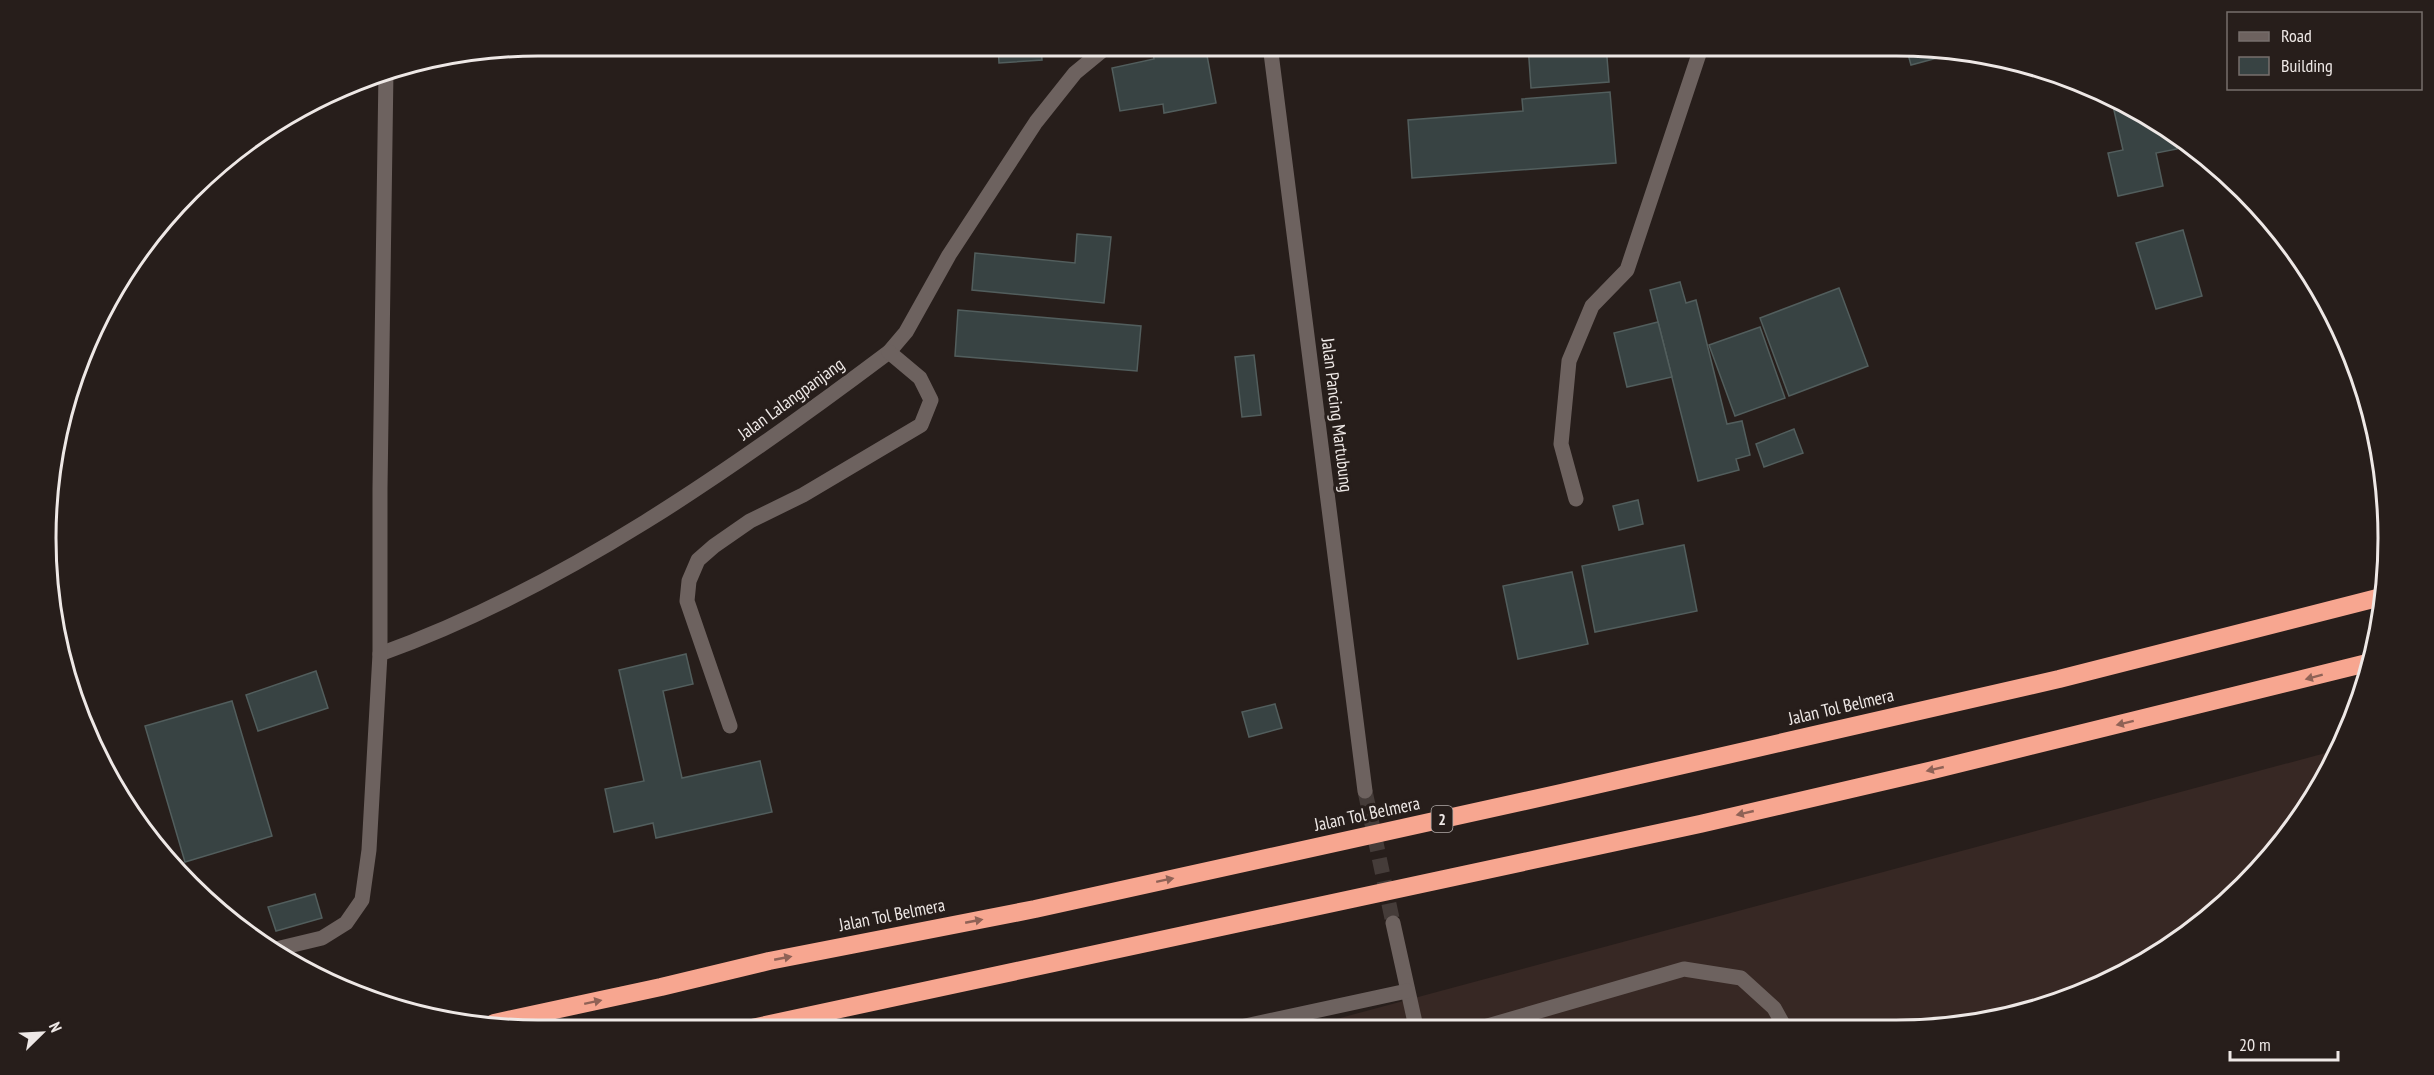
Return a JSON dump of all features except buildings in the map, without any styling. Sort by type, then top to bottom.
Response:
[{"type":"highway","name":"Jalan Tol Belmera","points":[[515,1019],[661,987],[769,960],[1035,909],[1561,793],[2060,679],[2374,599]]},
{"type":"highway","points":[[789,1020],[1723,818],[1933,770],[2361,664]]},
{"type":"street","name":"Jalan Lalangpanjang","points":[[380,654],[472,617],[573,564],[721,473],[889,352],[906,332],[949,255],[1036,122],[1075,73],[1096,56]]},
{"type":"street","name":"Jalan Pancing Martubung","points":[[1271,56],[1365,791]]},
{"type":"street","points":[[1575,499],[1561,444],[1569,361],[1592,306],[1627,270],[1698,56]]},
{"type":"street","points":[[283,946],[322,938],[346,923],[362,900],[369,849],[380,654],[386,80]]},
{"type":"street","points":[[730,726],[687,601],[689,581],[698,560],[750,521],[803,495],[921,425],[931,400],[920,378],[889,352]]},
{"type":"street","points":[[1393,923],[1414,1020]]},
{"type":"street","points":[[1508,1020],[1684,969],[1741,978],[1774,1008],[1781,1020]]},
{"type":"street","points":[[1273,1020],[1407,991]]},
{"type":"shaded area","points":[[2328,752],[2279,831],[2237,878],[2190,920],[2138,955],[2110,970],[2081,983],[2021,1003],[1959,1015],[1897,1020],[1333,1020]]},
{"type":"tunnel","points":[[1365,791],[1393,923]]}]
